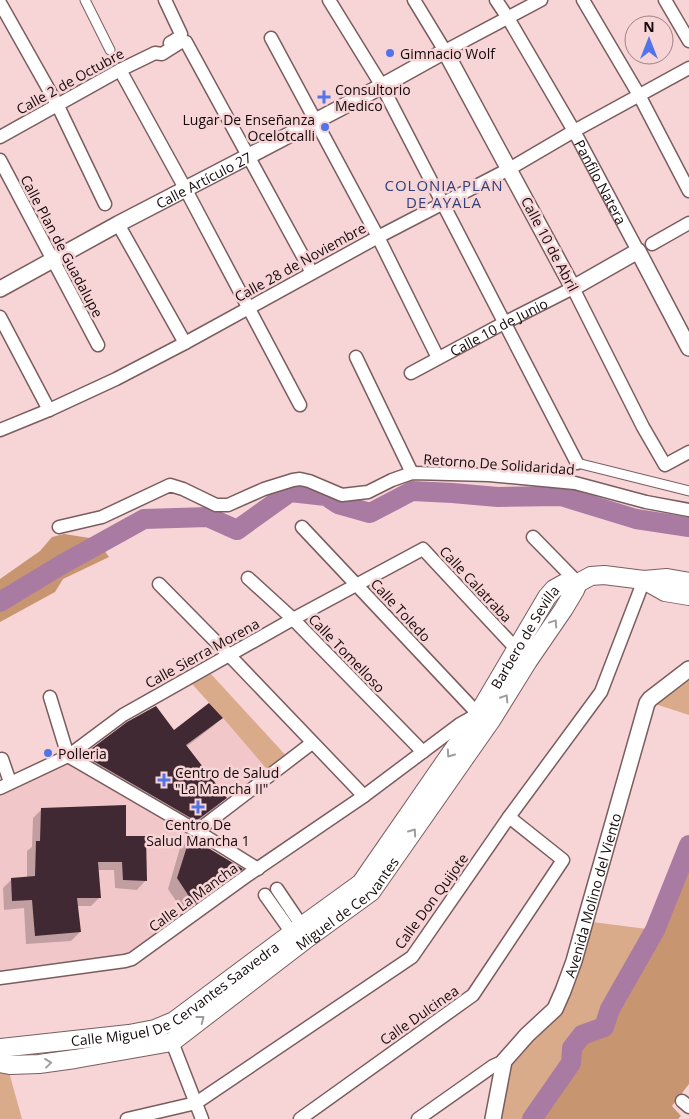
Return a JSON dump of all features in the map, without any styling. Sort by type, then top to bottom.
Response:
[{"type":"main road","name":"Barbero de Sevilla","points":[[478,714],[522,656],[547,597],[554,589],[563,584],[578,583],[591,576],[604,575],[644,580],[667,578],[689,582]]},
{"type":"main road","name":"Barbero de Sevilla","points":[[644,580],[665,592],[689,596]]},
{"type":"main road","name":"Miguel de Cervantes","points":[[0,1063],[10,1065],[48,1063],[172,1042],[371,892],[492,719],[522,656]]},
{"type":"main road","name":"Calle Miguel De Cervantes Saavedra","points":[[0,1048],[129,1034],[154,1029],[174,1021],[361,883],[478,714]]},
{"type":"street","points":[[85,0],[110,50]]},
{"type":"street","points":[[165,0],[182,38],[186,42],[312,273]]},
{"type":"street","points":[[329,0],[382,86],[577,463],[689,491]]},
{"type":"street","name":"Calle 10 de Abril","points":[[414,0],[445,51],[509,169],[573,288],[643,427],[665,465],[689,452]]},
{"type":"street","name":"Panfilo Natera","points":[[496,0],[574,131],[689,348]]},
{"type":"street","name":"Calle Artículo 27","points":[[0,289],[118,224],[186,190],[541,0]]},
{"type":"street","points":[[584,0],[639,95],[689,191]]},
{"type":"street","points":[[665,0],[689,41]]},
{"type":"street","points":[[0,2],[58,106],[105,204]]},
{"type":"street","name":"Calle 2 de Octubre","points":[[0,137],[120,70],[155,53],[162,54],[181,42],[182,38]]},
{"type":"street","points":[[271,38],[378,237],[438,358]]},
{"type":"street","name":"Calle 28 de Noviembre","points":[[0,430],[116,379],[185,343],[378,237],[509,169],[689,68]]},
{"type":"street","points":[[120,70],[300,405]]},
{"type":"street","name":"Calle Plan de Guadalupe","points":[[0,160],[98,345]]},
{"type":"street","points":[[92,238],[95,230],[114,219],[134,209],[147,210]]},
{"type":"street","points":[[652,244],[689,223]]},
{"type":"street","points":[[118,224],[185,343]]},
{"type":"street","name":"Calle 10 de Junio","points":[[411,373],[573,288],[638,251]]},
{"type":"street","points":[[0,318],[49,410]]},
{"type":"street","points":[[356,356],[412,473]]},
{"type":"street","name":"Retorno De Solidaridad","points":[[59,527],[102,517],[170,485],[183,489],[216,505],[228,505],[264,489],[293,480],[309,481],[342,495],[368,492],[392,480],[412,473],[489,475],[575,483],[646,502],[689,510]]},
{"type":"street","name":"Calle Toledo","points":[[302,527],[478,714]]},
{"type":"street","points":[[533,537],[578,583]]},
{"type":"street","name":"Calle Sierra Morena","points":[[5,785],[68,756],[124,715],[293,619],[422,549]]},
{"type":"street","name":"Calle Calatraba","points":[[422,549],[522,656]]},
{"type":"street","name":"Calle Tomelloso","points":[[248,578],[293,619],[423,752]]},
{"type":"street","name":"Calle Don Quijote","points":[[127,1119],[196,1103],[412,957],[509,817],[601,692],[644,580]]},
{"type":"street","points":[[160,584],[364,796]]},
{"type":"street","name":"Avenida Molino del Viento","points":[[492,1119],[504,1061],[527,1035],[555,1009],[574,961],[647,703],[650,698],[689,669]]},
{"type":"street","points":[[50,697],[68,756],[258,868]]},
{"type":"street","name":"Calle La Mancha","points":[[0,978],[132,959],[258,868],[364,796],[460,724],[478,714]]},
{"type":"street","points":[[197,831],[312,743]]},
{"type":"street","points":[[2,759],[5,785]]},
{"type":"street","name":"Calle Dulcinea","points":[[300,1119],[473,995],[563,860],[509,817]]},
{"type":"street","points":[[277,889],[297,929]]},
{"type":"street","points":[[265,895],[297,929]]},
{"type":"street","points":[[172,1042],[202,1119]]},
{"type":"street","points":[[418,1119],[492,1066],[504,1061]]},
{"type":"shaded area","points":[[64,534],[96,539],[109,557],[63,579],[55,592],[0,622],[0,579],[40,551],[52,537]]},
{"type":"shaded area","points":[[211,674],[290,760],[271,774],[192,684]]},
{"type":"shaded area","points":[[689,676],[689,715],[652,703]]},
{"type":"shaded area","points":[[223,718],[271,774],[231,803],[186,745]]},
{"type":"shaded area","points":[[68,762],[192,833],[177,878],[196,906],[128,955],[0,974],[0,794]]},
{"type":"shaded area","points":[[689,845],[689,1084],[672,1106],[681,1116],[678,1119],[529,1119],[571,1063],[572,1048],[582,1035],[604,1027],[610,1009],[655,930]]},
{"type":"shaded area","points":[[592,922],[655,930],[610,1009],[604,1027],[582,1035],[572,1048],[571,1063],[532,1119],[495,1119],[510,1062],[562,1008]]},
{"type":"shaded area","points":[[0,1067],[9,1072],[22,1119],[0,1119]]},
{"type":"building","name":"Centro de Salud \"La Mancha II\"","points":[[209,703],[223,718],[186,745],[227,798],[196,821],[83,755],[127,722],[156,706],[174,730]]},
{"type":"building","points":[[126,805],[126,836],[146,836],[147,881],[123,880],[122,862],[98,862],[101,898],[77,898],[81,932],[35,936],[32,900],[12,901],[11,878],[35,876],[36,841],[40,841],[41,808]]},
{"type":"building","points":[[190,837],[243,869],[194,904],[177,878]]},
{"type":"waterway","points":[[0,602],[61,565],[144,519],[208,517],[237,530],[290,492],[326,496],[338,504],[370,513],[412,491],[498,497],[561,496],[636,519],[689,527]]},
{"type":"waterway","points":[[532,1119],[571,1063],[572,1048],[582,1035],[604,1027],[610,1009],[655,930],[689,845]]},
{"type":"place","name":"Gimnacio Wolf","points":[[390,53]]},
{"type":"place","name":"Consultorio Medico","points":[[324,97]]},
{"type":"place","name":"Lugar De Enseñanza Ocelotcalli","points":[[325,127]]},
{"type":"place","name":"Polleria","points":[[48,753]]},
{"type":"place","name":"Centro de Salud \"La Mancha II\"","points":[[164,780]]},
{"type":"place","name":"Centro De Salud Mancha 1","points":[[198,807]]},
{"type":"district","name":"COLONIA PLAN DE AYALA","points":[[444,194]]}]
